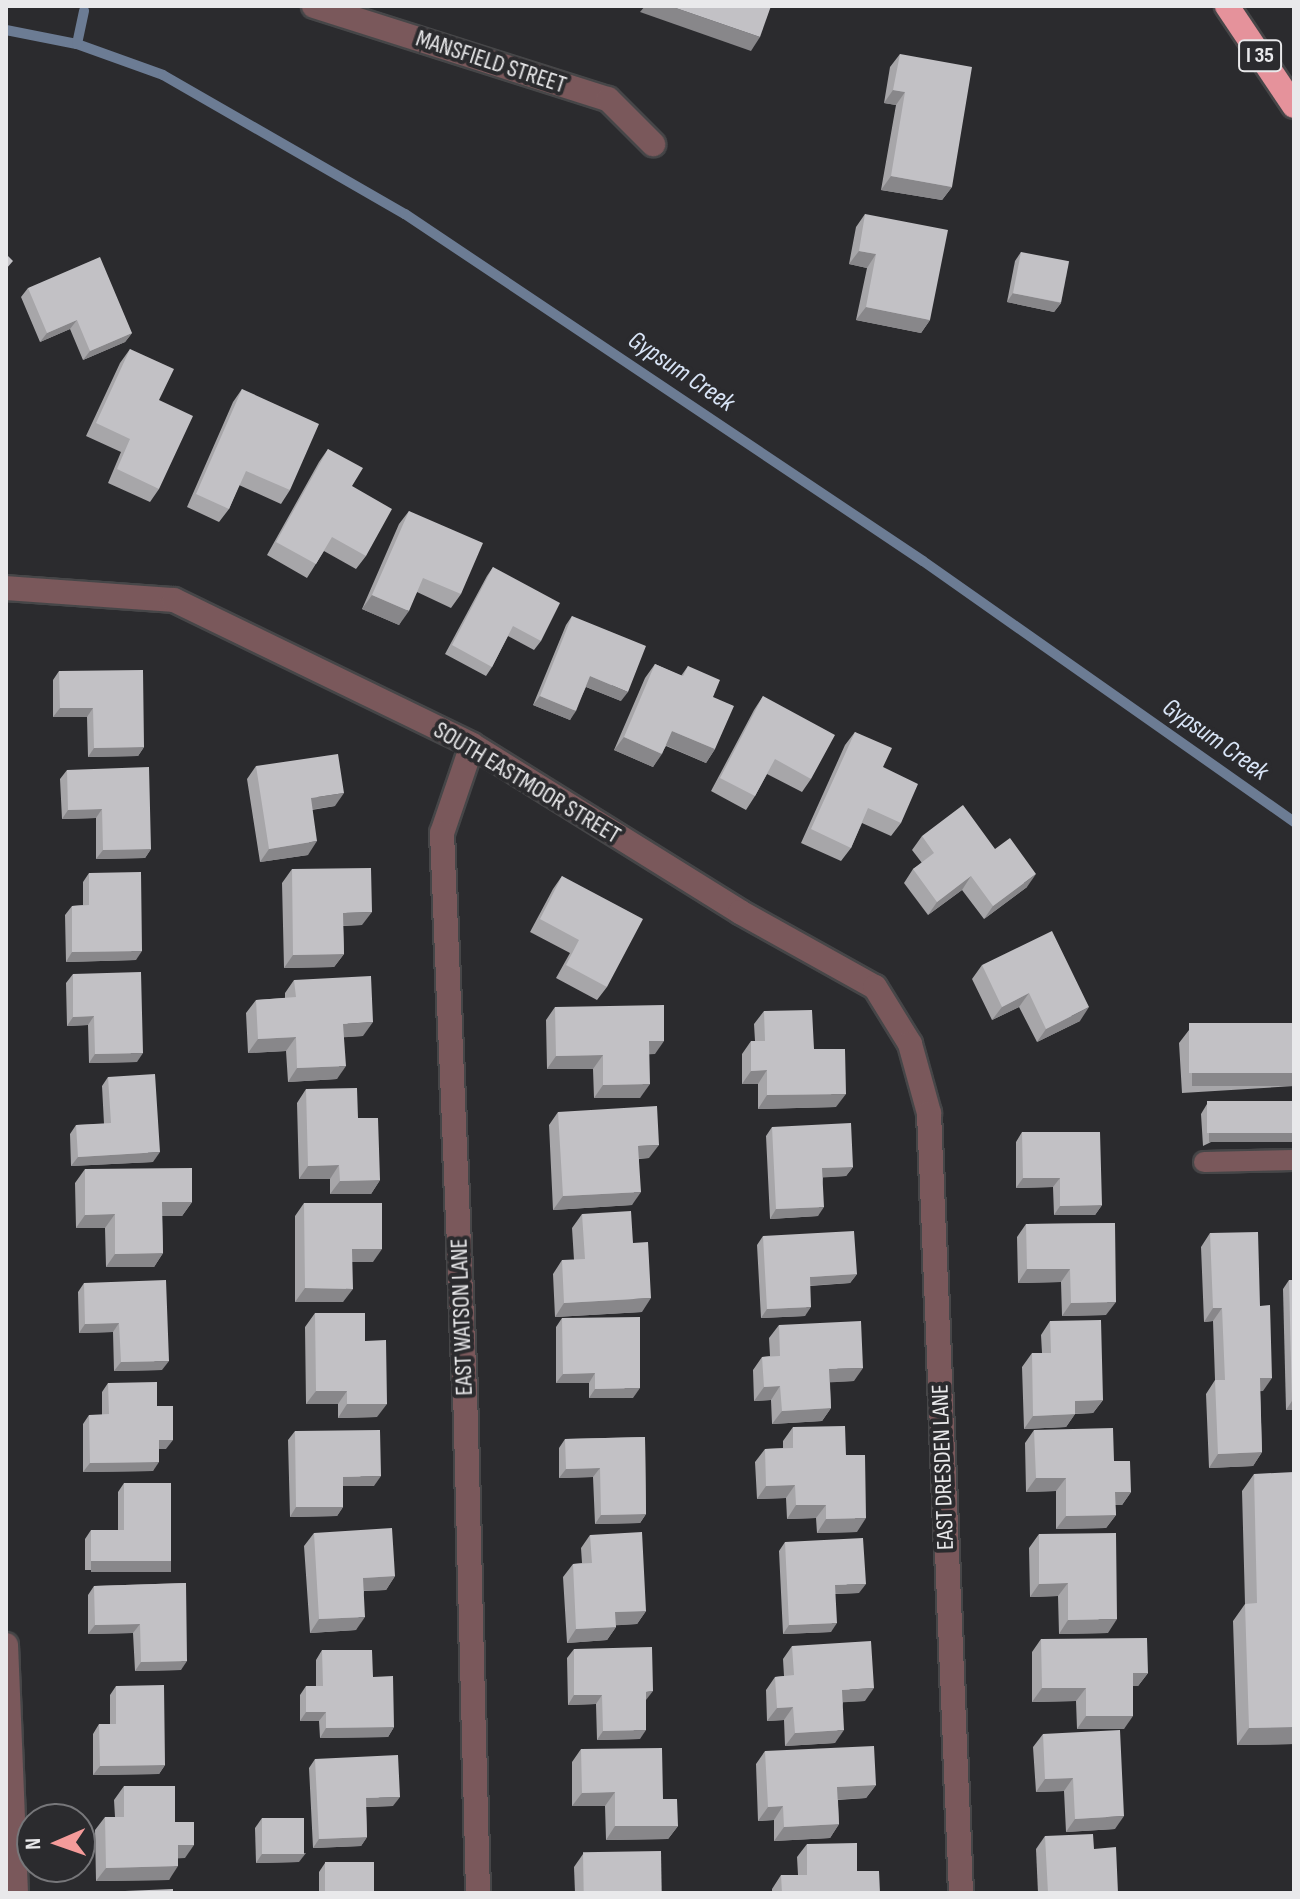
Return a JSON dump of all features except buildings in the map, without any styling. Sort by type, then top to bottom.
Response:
[{"type":"highway","name":"I 35","points":[[1227,6],[1294,106]]},
{"type":"street","name":"MANSFIELD STREET","points":[[314,6],[608,99],[653,144]]},
{"type":"street","name":"SOUTH EASTMOOR STREET","points":[[6,588],[174,600],[472,745],[740,912],[875,987],[910,1044]]},
{"type":"street","name":"EAST WATSON LANE","points":[[472,745],[442,833],[465,1390],[478,1893]]},
{"type":"street","name":"EAST DRESDEN LANE","points":[[910,1044],[929,1113],[961,1893]]},
{"type":"street","points":[[6,1645],[16,1893]]},
{"type":"lane","points":[[1204,1162],[1294,1160]]},
{"type":"waterway","points":[[77,44],[84,11]]},
{"type":"waterway","name":"Gypsum Creek","points":[[6,30],[77,44],[163,75],[405,214],[923,561],[1294,822]]}]
